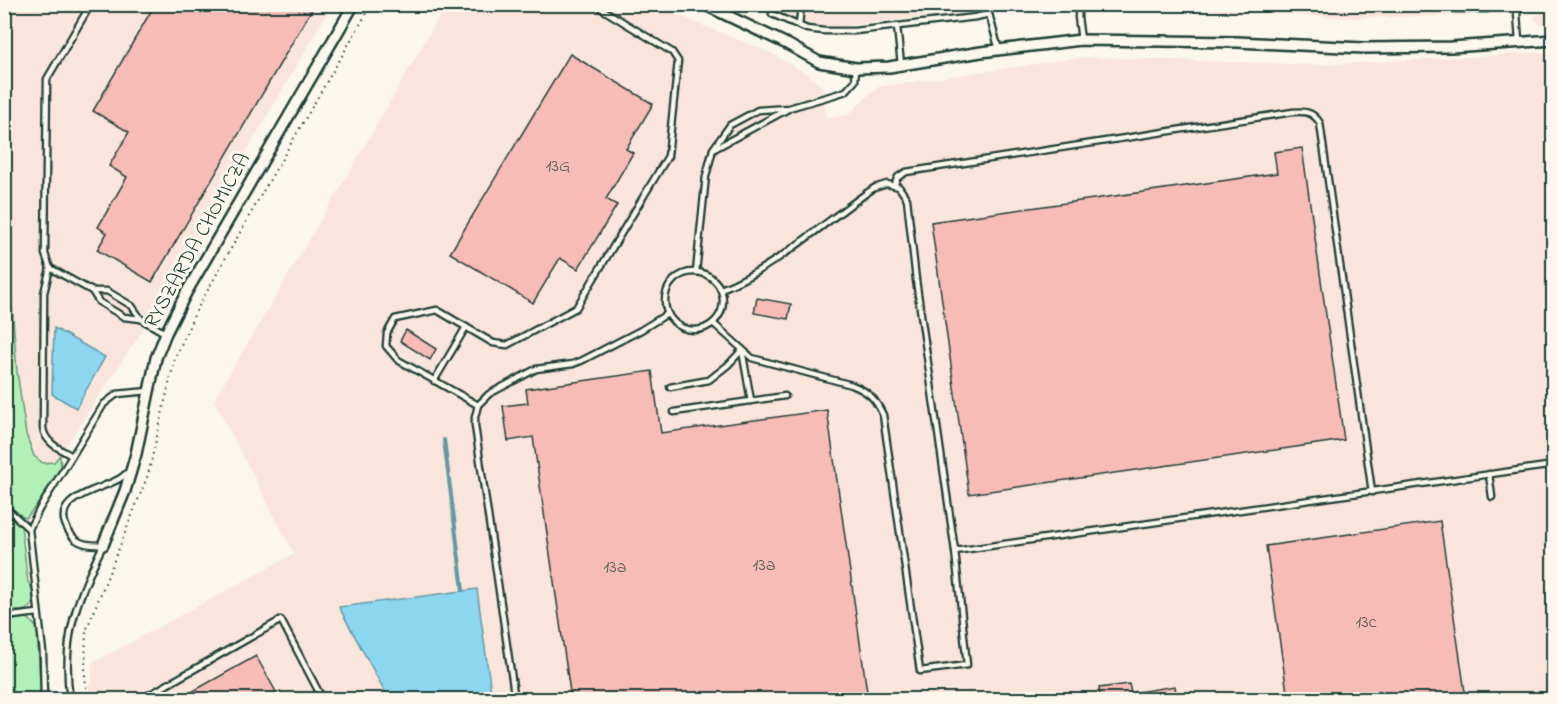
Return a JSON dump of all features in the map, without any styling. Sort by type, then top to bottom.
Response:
[{"type":"street","name":"RYSZARDA CHOMICZA","points":[[103,545],[132,469],[156,358],[166,333],[186,292],[354,4]]},
{"type":"street","points":[[703,4],[819,62],[856,68],[901,65],[1081,40],[1237,42],[1364,48],[1451,47],[1554,40]]},
{"type":"lane","points":[[72,456],[48,441],[44,436],[43,428],[44,293],[50,268],[45,254],[47,79],[91,4]]},
{"type":"lane","points":[[799,26],[801,4]]},
{"type":"lane","points":[[982,4],[989,14],[999,50]]},
{"type":"lane","points":[[1079,4],[1081,40]]},
{"type":"lane","points":[[1519,42],[1517,13],[1524,4]]},
{"type":"lane","points":[[478,405],[398,360],[386,346],[387,333],[395,319],[437,310],[493,343],[507,345],[576,308],[669,156],[678,61],[672,52],[602,9]]},
{"type":"lane","points":[[772,14],[807,29],[824,31],[855,31],[989,14]]},
{"type":"lane","points":[[897,26],[901,65]]},
{"type":"lane","points":[[696,272],[706,176],[713,149],[730,125],[758,110],[789,108],[846,91],[855,81],[856,68]]},
{"type":"lane","points":[[713,149],[789,108]]},
{"type":"lane","points":[[894,185],[898,177],[906,172],[1293,112],[1305,111],[1315,116],[1320,123],[1372,492]]},
{"type":"lane","points":[[713,323],[752,358],[852,385],[867,391],[876,400],[883,415],[920,671],[968,665],[956,551],[916,280],[907,199],[899,187],[894,185],[887,184],[874,188],[749,276],[721,289]]},
{"type":"lane","points":[[50,268],[92,291],[107,291],[132,306],[141,319]]},
{"type":"lane","points":[[696,272],[707,275],[721,289],[723,307],[713,323],[705,328],[686,329],[677,325],[667,314],[665,300],[672,282],[679,276],[696,272]]},
{"type":"lane","points":[[92,291],[99,302],[124,317],[141,319],[166,333]]},
{"type":"lane","points":[[515,699],[475,426],[478,405],[489,394],[536,369],[573,364],[583,360],[667,314]]},
{"type":"lane","points":[[434,381],[466,327]]},
{"type":"lane","points":[[670,387],[709,380],[742,350]]},
{"type":"lane","points":[[742,350],[751,401]]},
{"type":"lane","points":[[44,699],[43,652],[29,529],[104,404],[117,394],[149,391]]},
{"type":"lane","points":[[674,411],[785,396]]},
{"type":"lane","points":[[956,551],[1554,465]]},
{"type":"lane","points":[[70,699],[67,664],[68,640],[78,600],[103,545],[91,545],[73,538],[64,525],[66,509],[74,498],[119,479],[132,469]]},
{"type":"lane","points":[[1489,474],[1492,497]]},
{"type":"lane","points":[[4,506],[29,529]]},
{"type":"lane","points":[[4,617],[38,613]]},
{"type":"lane","points":[[140,699],[281,620],[323,699]]},
{"type":"path","points":[[87,699],[85,675],[87,631],[147,475],[168,382],[183,336],[372,4]]},
{"type":"shaded area","points":[[1179,4],[1540,5],[1534,13],[1353,18],[1176,8]]},
{"type":"shaded area","points":[[1545,4],[1553,5],[1553,23],[1539,24],[1535,18]]},
{"type":"shaded area","points":[[4,5],[332,5],[137,339],[60,455],[54,462],[43,464],[34,456],[26,434],[17,371],[4,209]]},
{"type":"shaded area","points":[[446,5],[653,5],[773,54],[809,75],[823,88],[827,118],[848,115],[877,87],[1084,57],[1322,65],[1553,52],[1553,699],[95,700],[90,694],[88,685],[92,681],[92,663],[294,554],[214,400]]},
{"type":"shaded area","points":[[764,5],[968,5],[927,17],[835,27],[810,25]]},
{"type":"shaded area","points":[[1016,5],[1102,5],[1098,11],[1038,10]]},
{"type":"green space","points":[[5,209],[17,371],[26,434],[34,456],[43,463],[54,462],[60,455],[61,467],[40,501],[26,518],[5,501]]},
{"type":"green space","points":[[4,509],[21,525],[28,582],[32,588],[31,606],[20,611],[5,608]]},
{"type":"green space","points":[[24,617],[37,628],[41,699],[5,699],[5,623]]},
{"type":"water","points":[[1445,4],[1493,5],[1488,13],[1454,13],[1448,11]]},
{"type":"water","points":[[54,328],[105,357],[76,408],[52,394]]},
{"type":"water","points":[[477,589],[492,699],[389,699],[339,607]]},
{"type":"building","points":[[155,4],[315,4],[152,282],[97,250],[107,233],[98,227],[127,177],[109,166],[129,132],[93,111]]},
{"type":"building","points":[[570,54],[653,104],[626,149],[633,153],[606,199],[617,205],[578,269],[560,258],[533,303],[450,253]]},
{"type":"building","points":[[1302,148],[1344,440],[969,494],[931,222],[1277,173],[1274,152]]},
{"type":"building","points":[[757,298],[791,304],[788,319],[754,313]]},
{"type":"building","points":[[406,330],[436,349],[430,360],[400,341]]},
{"type":"building","points":[[652,371],[661,433],[827,410],[868,699],[571,699],[533,437],[508,441],[503,406],[528,403],[526,389]]},
{"type":"building","points":[[1440,521],[1466,699],[1288,699],[1266,546]]},
{"type":"building","points":[[256,656],[280,699],[179,699]]},
{"type":"building","points":[[1129,684],[1131,693],[1175,686],[1177,699],[1100,699],[1099,688]]},
{"type":"waterway","points":[[444,440],[463,590]]}]
